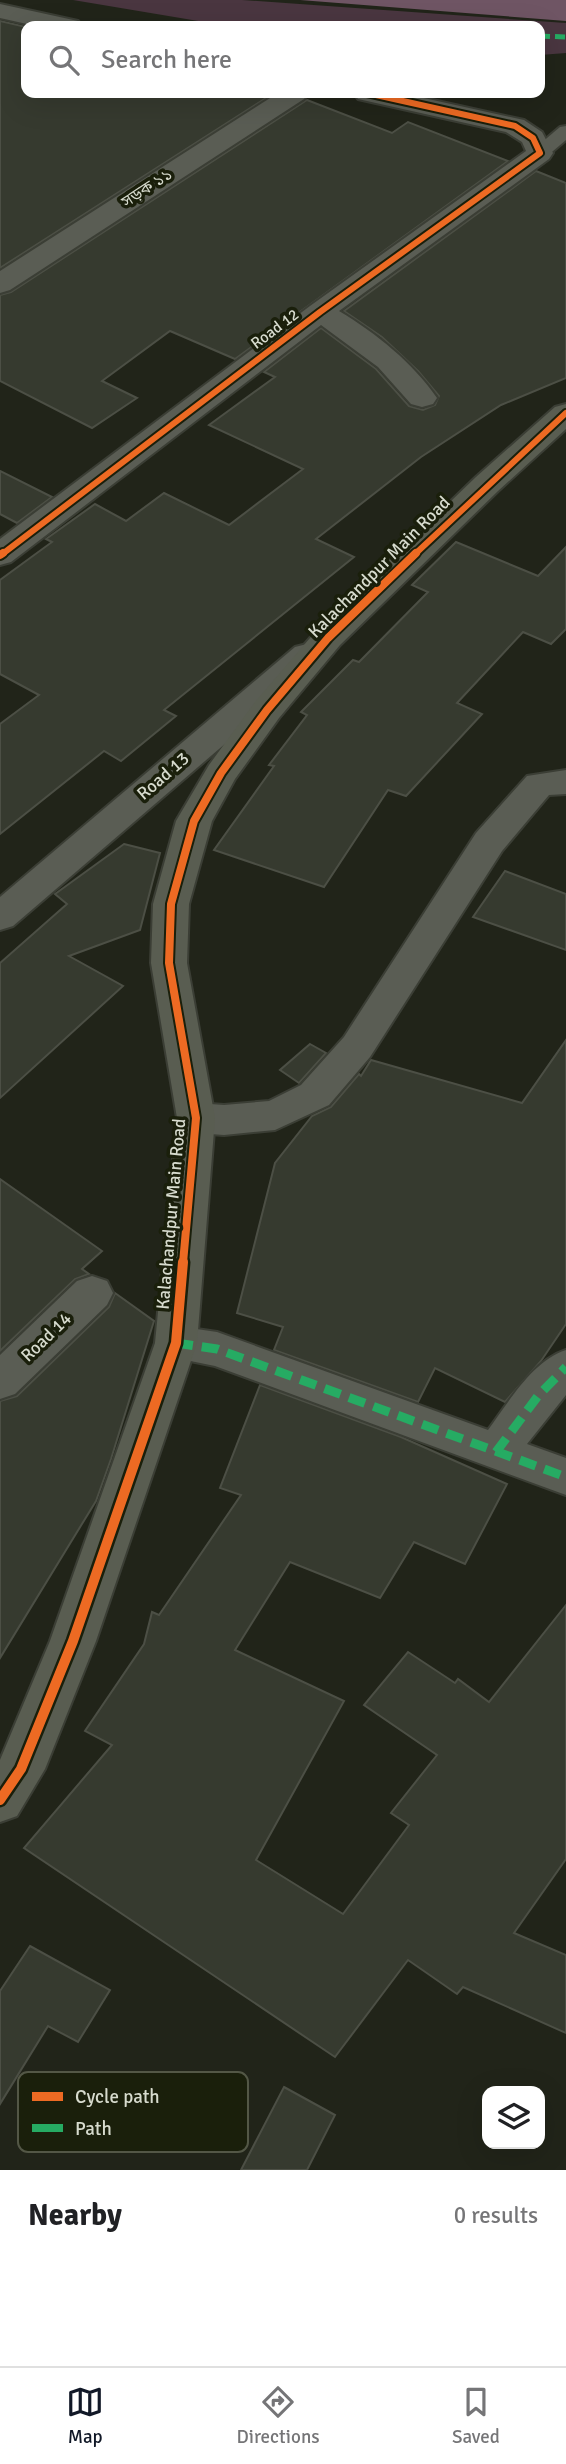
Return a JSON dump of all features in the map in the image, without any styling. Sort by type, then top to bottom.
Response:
[{"type":"street","points":[[0,11],[46,21]]},
{"type":"street","name":"সড়ক ১১","points":[[0,284],[287,98]]},
{"type":"street","points":[[389,98],[515,126],[533,138],[540,153]]},
{"type":"street","name":"Road 12","points":[[0,555],[320,312],[540,153]]},
{"type":"street","points":[[320,312],[360,336],[393,363],[422,398]]},
{"type":"street","name":"Kalachandpur Main Road","points":[[0,1800],[21,1769],[72,1641],[176,1343],[196,1118],[169,963],[171,904],[194,821],[221,773],[267,710],[328,638],[487,484],[566,414]]},
{"type":"street","name":"Road 13","points":[[0,917],[228,720],[328,638]]},
{"type":"street","points":[[196,1118],[224,1120],[275,1115],[315,1095],[358,1047],[502,825],[539,784],[566,782]]},
{"type":"street","name":"Road 14","points":[[0,1382],[92,1293]]},
{"type":"street","points":[[176,1343],[217,1349],[566,1477]]},
{"type":"street","points":[[496,1452],[538,1396],[566,1367]]},
{"type":"lane","points":[[540,153],[566,131]]},
{"type":"shaded area","points":[[73,0],[242,0],[538,21],[198,21]]},
{"type":"shaded area","points":[[300,0],[566,0],[566,21]]},
{"type":"shaded area","points":[[545,22],[566,23],[566,53],[545,55]]},
{"type":"building","points":[[0,21],[21,26],[21,98],[266,98],[0,268]]},
{"type":"building","points":[[307,100],[392,133],[408,122],[508,161],[235,359],[170,331],[102,381],[137,398],[92,428],[0,381],[0,295],[11,292]]},
{"type":"building","points":[[536,171],[566,183],[566,378],[501,405],[421,457],[316,539],[354,557],[164,710],[176,716],[121,761],[104,751],[0,834],[0,724],[39,695],[0,674],[0,580],[52,542],[46,539],[95,504],[126,521],[164,493],[229,525],[303,469],[209,425],[275,377],[264,372],[321,328],[376,369],[409,406],[423,410],[435,405],[439,396],[418,371],[382,337],[344,311]]},
{"type":"building","points":[[0,471],[52,497],[17,523],[0,514]]},
{"type":"building","points":[[456,542],[538,576],[566,547],[566,629],[551,644],[523,632],[457,703],[482,714],[406,796],[388,790],[324,887],[214,850],[274,766],[269,765],[307,715],[301,712],[353,660],[359,662],[428,592],[412,585]]},
{"type":"building","points":[[124,844],[160,853],[140,930],[69,956],[123,986],[0,1098],[0,963],[67,904],[55,894]]},
{"type":"building","points":[[505,871],[566,894],[566,950],[473,917]]},
{"type":"building","points":[[566,1040],[566,1324],[541,1361],[505,1402],[435,1368],[418,1402],[274,1350],[283,1327],[237,1313],[275,1163],[312,1116],[331,1107],[359,1074],[361,1076],[371,1060],[522,1103]]},
{"type":"building","points":[[310,1044],[326,1053],[299,1083],[280,1070]]},
{"type":"building","points":[[0,1179],[102,1251],[82,1269],[89,1274],[75,1279],[0,1351]]},
{"type":"building","points":[[115,1293],[154,1321],[111,1459],[96,1501],[0,1658],[0,1401],[17,1396],[109,1307]]},
{"type":"building","points":[[260,1385],[401,1437],[507,1484],[465,1564],[414,1542],[380,1598],[290,1562],[235,1650],[344,1701],[256,1860],[343,1914],[409,1825],[391,1813],[437,1755],[364,1705],[408,1652],[455,1683],[458,1679],[489,1702],[566,1605],[566,1859],[514,1933],[566,1955],[566,2033],[463,1987],[457,1994],[408,1960],[335,2057],[24,1848],[112,1745],[85,1731],[144,1644],[152,1612],[159,1615],[241,1495],[220,1488]]},
{"type":"building","points":[[30,1946],[110,1990],[78,2042],[48,2026],[0,2104],[0,1991]]},
{"type":"building","points":[[284,2087],[335,2115],[307,2170],[241,2170]]},
{"type":"marked path","points":[[545,36],[566,37]]},
{"type":"marked path","points":[[176,1343],[217,1349],[566,1477]]},
{"type":"marked path","points":[[496,1452],[538,1396],[566,1367]]},
{"type":"cycle path","points":[[0,555],[320,312],[540,153],[533,138],[515,126],[389,98]]},
{"type":"cycle path","points":[[0,1800],[21,1769],[73,1641],[176,1343],[196,1118],[169,963],[171,904],[194,821],[221,773],[267,710],[328,638],[487,484],[566,413]]}]
